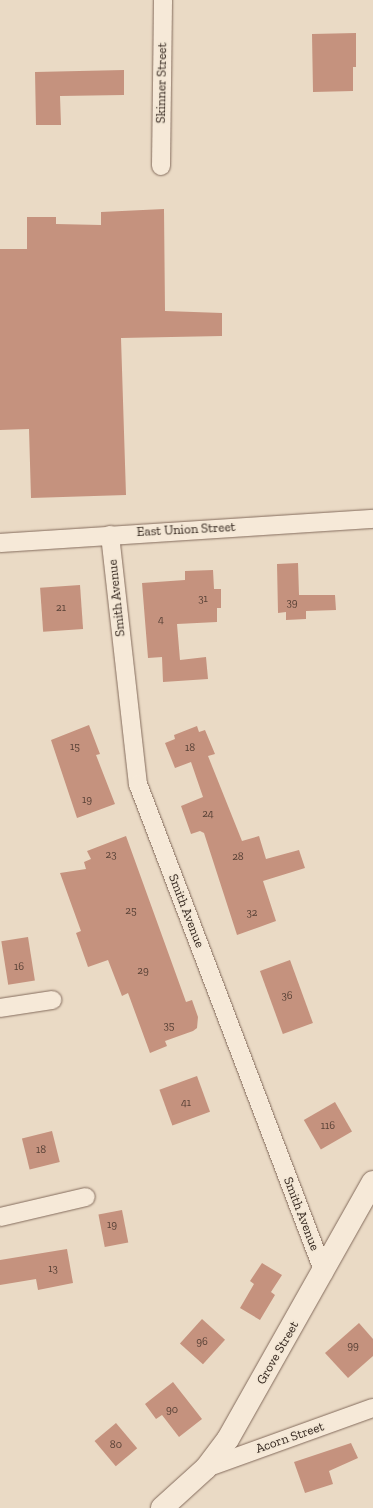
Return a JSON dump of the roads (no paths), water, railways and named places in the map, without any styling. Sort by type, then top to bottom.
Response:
[{"type":"main road","name":"Grove Street","points":[[162,1508],[206,1468],[228,1439],[324,1273],[373,1182]]},
{"type":"street","name":"Skinner Street","points":[[161,166],[163,0]]},
{"type":"street","name":"East Union Street","points":[[0,543],[110,535],[373,520]]},
{"type":"street","name":"Smith Avenue","points":[[110,535],[138,784],[324,1273]]},
{"type":"street","points":[[0,1008],[52,1000]]},
{"type":"street","points":[[0,1217],[86,1197]]},
{"type":"street","name":"Acorn Street","points":[[206,1468],[373,1408]]}]
